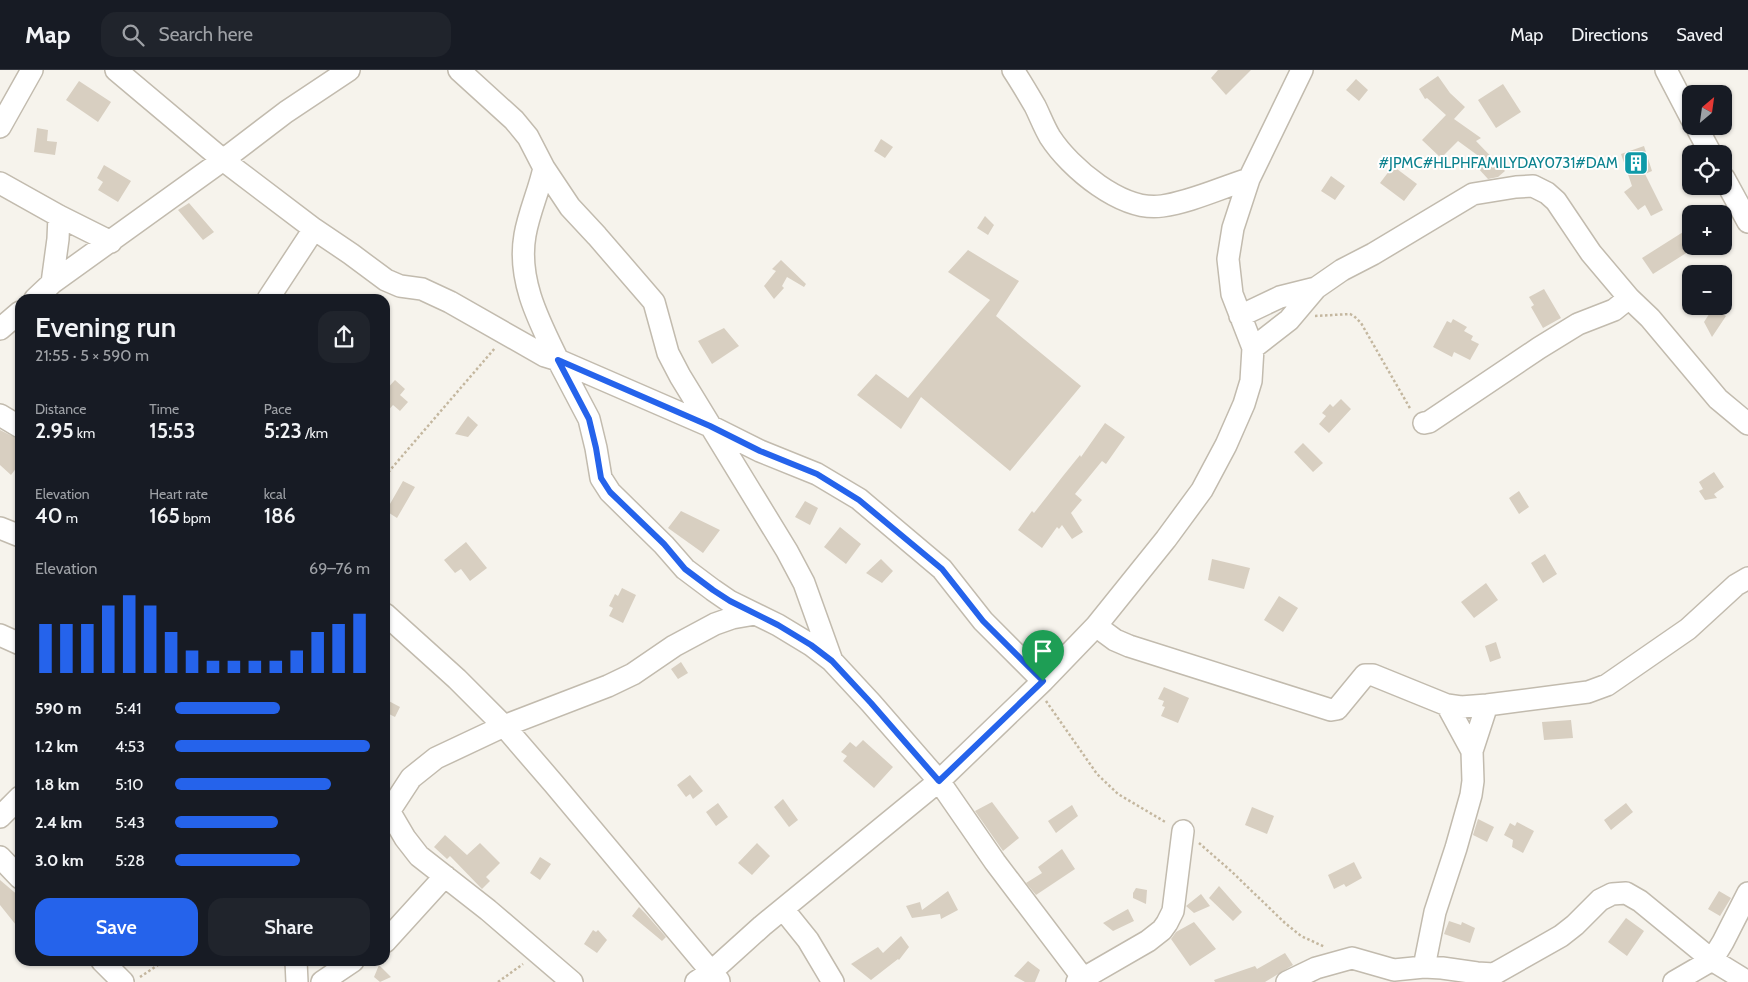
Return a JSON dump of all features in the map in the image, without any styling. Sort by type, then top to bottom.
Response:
[{"type":"street","points":[[0,127],[32,70]]},
{"type":"street","points":[[116,70],[223,160],[314,229],[386,280],[400,286],[422,289],[450,302],[545,356],[710,426],[760,451],[817,474],[859,500],[942,569],[983,621],[1040,685]]},
{"type":"street","points":[[40,294],[52,283],[111,242],[286,112],[349,70]]},
{"type":"street","points":[[459,70],[514,120],[528,137],[544,168],[570,207],[654,302],[668,352],[680,376],[787,551],[804,583],[832,661]]},
{"type":"street","points":[[1013,70],[1050,136],[1069,160],[1086,175],[1128,202],[1144,207],[1162,206],[1211,193],[1249,179]]},
{"type":"street","points":[[390,619],[457,679],[504,726],[554,784],[709,979],[784,909],[939,781],[1040,685],[1096,626],[1166,540],[1202,490],[1226,445],[1244,404],[1251,381],[1253,348],[1232,294],[1228,259],[1233,228],[1249,179],[1302,70]]},
{"type":"street","points":[[1672,73],[1682,97]]},
{"type":"street","points":[[544,168],[525,234],[522,261],[536,315],[589,419],[601,478],[610,492],[664,544],[685,569],[713,590],[778,625],[811,645],[832,661],[939,781],[995,862],[1082,981],[1148,941],[1162,930],[1167,923],[1173,911],[1183,831]]},
{"type":"street","points":[[0,183],[111,242]]},
{"type":"street","points":[[1253,348],[1296,314],[1316,288],[1342,270],[1373,254],[1473,194],[1534,186],[1547,193],[1556,201],[1591,253],[1629,298],[1650,318],[1718,399],[1748,424]]},
{"type":"street","points":[[1732,193],[1748,222]]},
{"type":"street","points":[[52,283],[59,216]]},
{"type":"street","points":[[271,294],[314,229]]},
{"type":"street","points":[[1240,316],[1280,297],[1316,288]]},
{"type":"street","points":[[1424,423],[1429,422],[1546,343],[1578,324],[1614,310],[1629,298]]},
{"type":"street","points":[[0,415],[15,424]]},
{"type":"street","points":[[0,528],[15,534]]},
{"type":"street","points":[[1096,626],[1115,640],[1129,646],[1331,710],[1337,709],[1365,675],[1373,676],[1447,705],[1472,707],[1588,692],[1607,685],[1688,629],[1736,585],[1748,578]]},
{"type":"street","points":[[390,804],[411,778],[436,758],[504,726],[608,686],[633,674],[674,646],[715,624],[732,618],[755,614]]},
{"type":"street","points":[[0,635],[15,642]]},
{"type":"street","points":[[1447,705],[1472,751]]},
{"type":"street","points":[[1424,967],[1435,912],[1456,848],[1470,795],[1473,781],[1472,751],[1487,705]]},
{"type":"street","points":[[0,817],[15,802]]},
{"type":"street","points":[[390,815],[414,850],[572,982]]},
{"type":"street","points":[[0,857],[15,873]]},
{"type":"street","points":[[390,936],[445,876]]},
{"type":"street","points":[[1287,982],[1316,968],[1352,958],[1394,970],[1424,967],[1494,974],[1561,936],[1600,900],[1612,894],[1626,893],[1640,901],[1712,960],[1748,982]]},
{"type":"street","points":[[1674,982],[1712,960],[1748,893]]},
{"type":"street","points":[[784,909],[808,940],[833,982]]},
{"type":"street","points":[[110,966],[131,979]]},
{"type":"street","points":[[296,966],[297,982]]},
{"type":"street","points":[[322,982],[345,966]]},
{"type":"path","points":[[1296,314],[1312,316],[1350,314],[1354,316],[1361,323],[1416,419],[1424,423]]},
{"type":"path","points":[[390,470],[507,335]]},
{"type":"path","points":[[1040,685],[1097,774],[1118,794],[1143,810],[1183,831],[1231,871],[1301,936],[1352,958]]},
{"type":"path","points":[[498,982],[538,952]]},
{"type":"path","points":[[131,979],[155,966]]},
{"type":"building","points":[[1218,70],[1251,70],[1226,95],[1211,78]]},
{"type":"building","points":[[1438,76],[1450,93],[1465,107],[1454,119],[1481,138],[1476,141],[1505,171],[1498,177],[1488,179],[1477,167],[1484,160],[1458,141],[1441,158],[1422,140],[1446,115],[1427,98],[1425,99],[1419,89]]},
{"type":"building","points":[[1356,79],[1368,90],[1359,101],[1346,90]]},
{"type":"building","points":[[79,81],[111,102],[98,122],[66,100]]},
{"type":"building","points":[[1503,84],[1521,112],[1496,128],[1478,100]]},
{"type":"building","points":[[37,128],[48,130],[47,141],[57,142],[55,155],[34,152]]},
{"type":"building","points":[[881,139],[893,147],[885,158],[874,151]]},
{"type":"building","points":[[1644,146],[1652,171],[1645,174],[1663,210],[1651,216],[1645,205],[1638,210],[1624,192],[1632,186],[1621,154]]},
{"type":"building","points":[[104,165],[131,181],[118,202],[98,190],[103,182],[97,178]]},
{"type":"building","points":[[1393,166],[1417,184],[1404,201],[1380,183]]},
{"type":"building","points":[[1331,176],[1345,186],[1335,200],[1321,191]]},
{"type":"building","points":[[189,203],[214,232],[203,240],[178,210]]},
{"type":"building","points":[[985,216],[994,225],[988,235],[977,228]]},
{"type":"building","points":[[1682,233],[1683,255],[1653,274],[1642,258]]},
{"type":"building","points":[[968,250],[1019,281],[996,316],[1081,386],[1010,471],[921,397],[901,429],[857,395],[876,374],[908,398],[990,300],[948,272]]},
{"type":"building","points":[[781,260],[806,284],[804,287],[787,277],[782,286],[784,288],[774,299],[764,286],[776,271],[772,269]]},
{"type":"building","points":[[1544,289],[1561,318],[1543,328],[1531,307],[1534,305],[1529,297]]},
{"type":"building","points":[[1708,315],[1726,316],[1712,337],[1704,322]]},
{"type":"building","points":[[1453,319],[1467,327],[1464,331],[1473,336],[1471,340],[1479,344],[1470,360],[1454,352],[1452,357],[1433,347],[1447,321],[1451,323]]},
{"type":"building","points":[[724,328],[739,346],[712,364],[698,341]]},
{"type":"building","points":[[395,380],[405,389],[400,395],[408,402],[400,411],[393,405],[390,408],[390,386]]},
{"type":"building","points":[[1341,399],[1351,409],[1329,433],[1319,424],[1326,416],[1322,413],[1330,404],[1333,407]]},
{"type":"building","points":[[468,416],[478,425],[468,437],[455,434]]},
{"type":"building","points":[[1105,423],[1125,437],[1106,464],[1102,461],[1075,494],[1082,500],[1071,513],[1083,532],[1072,539],[1062,525],[1059,529],[1057,527],[1042,548],[1018,530],[1032,511],[1034,513],[1080,455],[1081,457]]},
{"type":"building","points":[[0,430],[15,438],[15,470],[11,475],[0,465]]},
{"type":"building","points":[[1303,443],[1323,463],[1313,472],[1294,452]]},
{"type":"building","points":[[1714,472],[1724,487],[1714,494],[1717,498],[1705,500],[1699,491],[1703,489],[1699,482]]},
{"type":"building","points":[[403,481],[415,487],[397,518],[390,514],[390,504]]},
{"type":"building","points":[[1519,491],[1529,507],[1519,514],[1509,498]]},
{"type":"building","points":[[805,501],[818,508],[810,525],[795,517]]},
{"type":"building","points":[[681,511],[720,530],[703,553],[668,528]]},
{"type":"building","points":[[840,527],[861,544],[846,564],[824,547]]},
{"type":"building","points":[[466,542],[487,568],[470,581],[461,569],[455,573],[444,560]]},
{"type":"building","points":[[1545,554],[1557,574],[1543,583],[1531,563]]},
{"type":"building","points":[[881,559],[893,571],[882,583],[866,573]]},
{"type":"building","points":[[1212,559],[1250,568],[1244,589],[1208,580]]},
{"type":"building","points":[[1486,583],[1498,600],[1474,618],[1461,602]]},
{"type":"building","points":[[622,588],[636,595],[623,623],[609,616],[613,608],[609,606],[615,594],[618,596]]},
{"type":"building","points":[[1279,596],[1298,608],[1283,632],[1264,620]]},
{"type":"building","points":[[1496,642],[1501,658],[1490,662],[1485,646]]},
{"type":"building","points":[[681,662],[688,673],[678,679],[671,669]]},
{"type":"building","points":[[1164,687],[1189,698],[1178,723],[1161,716],[1165,707],[1162,706],[1164,701],[1158,699]]},
{"type":"building","points":[[390,702],[400,707],[395,717],[390,714]]},
{"type":"building","points":[[1571,720],[1573,738],[1544,740],[1542,722]]},
{"type":"building","points":[[863,740],[893,767],[874,788],[843,761],[847,756],[841,752],[850,742],[856,747]]},
{"type":"building","points":[[690,775],[703,791],[693,799],[690,794],[686,797],[677,785]]},
{"type":"building","points":[[783,799],[798,820],[789,827],[774,807]]},
{"type":"building","points":[[992,802],[1019,838],[1003,851],[975,811]]},
{"type":"building","points":[[718,803],[728,817],[716,826],[706,812]]},
{"type":"building","points":[[1626,803],[1633,812],[1611,830],[1604,820]]},
{"type":"building","points":[[1072,805],[1078,816],[1056,833],[1048,821]]},
{"type":"building","points":[[1252,807],[1274,816],[1267,834],[1245,825]]},
{"type":"building","points":[[1478,819],[1494,827],[1487,842],[1473,835]]},
{"type":"building","points":[[1517,822],[1534,831],[1523,853],[1512,847],[1513,840],[1504,835],[1510,823],[1515,826]]},
{"type":"building","points":[[445,835],[467,855],[480,843],[500,863],[486,877],[490,881],[482,889],[450,856],[447,859],[434,847]]},
{"type":"building","points":[[757,843],[770,856],[752,875],[738,863]]},
{"type":"building","points":[[1062,849],[1075,869],[1036,895],[1026,883],[1042,873],[1038,867]]},
{"type":"building","points":[[540,857],[551,864],[540,880],[530,873]]},
{"type":"building","points":[[1354,862],[1362,878],[1346,887],[1344,884],[1334,889],[1328,875]]},
{"type":"building","points":[[0,880],[15,893],[15,924],[0,905]]},
{"type":"building","points":[[1219,886],[1242,912],[1233,921],[1209,898]]},
{"type":"building","points":[[1136,888],[1147,890],[1146,904],[1133,898]]},
{"type":"building","points":[[948,891],[958,910],[941,919],[940,914],[912,918],[906,906],[920,902],[922,910]]},
{"type":"building","points":[[1719,891],[1731,898],[1720,916],[1708,909]]},
{"type":"building","points":[[1201,894],[1210,906],[1194,913],[1186,906]]},
{"type":"building","points":[[639,907],[666,937],[662,941],[632,916]]},
{"type":"building","points":[[1128,909],[1134,921],[1113,931],[1103,923]]},
{"type":"building","points":[[1626,918],[1644,931],[1627,956],[1608,942]]},
{"type":"building","points":[[1449,921],[1461,925],[1462,922],[1475,928],[1470,943],[1444,934]]},
{"type":"building","points":[[1194,922],[1216,949],[1190,966],[1171,939],[1176,932]]},
{"type":"building","points":[[593,930],[596,932],[598,930],[607,940],[597,953],[584,944]]},
{"type":"building","points":[[901,936],[909,947],[899,960],[871,980],[851,964],[878,947],[883,953]]},
{"type":"building","points":[[1285,953],[1293,965],[1265,982],[1215,982],[1214,980],[1255,966],[1257,969]]},
{"type":"building","points":[[1028,961],[1040,970],[1035,982],[1025,982],[1014,976]]},
{"type":"building","points":[[380,966],[391,977],[380,982],[374,977]]},
{"type":"place","name":"#JPMC#HLPHFAMILYDAY0731#DAM","points":[[1636,163]]},
{"type":"route","points":[[558,360],[710,426],[760,451],[817,474],[859,500],[942,569],[983,621],[1043,681],[939,781],[832,661],[811,645],[778,625],[730,601],[685,569],[664,544],[610,492],[601,478],[589,419],[558,360]]}]
